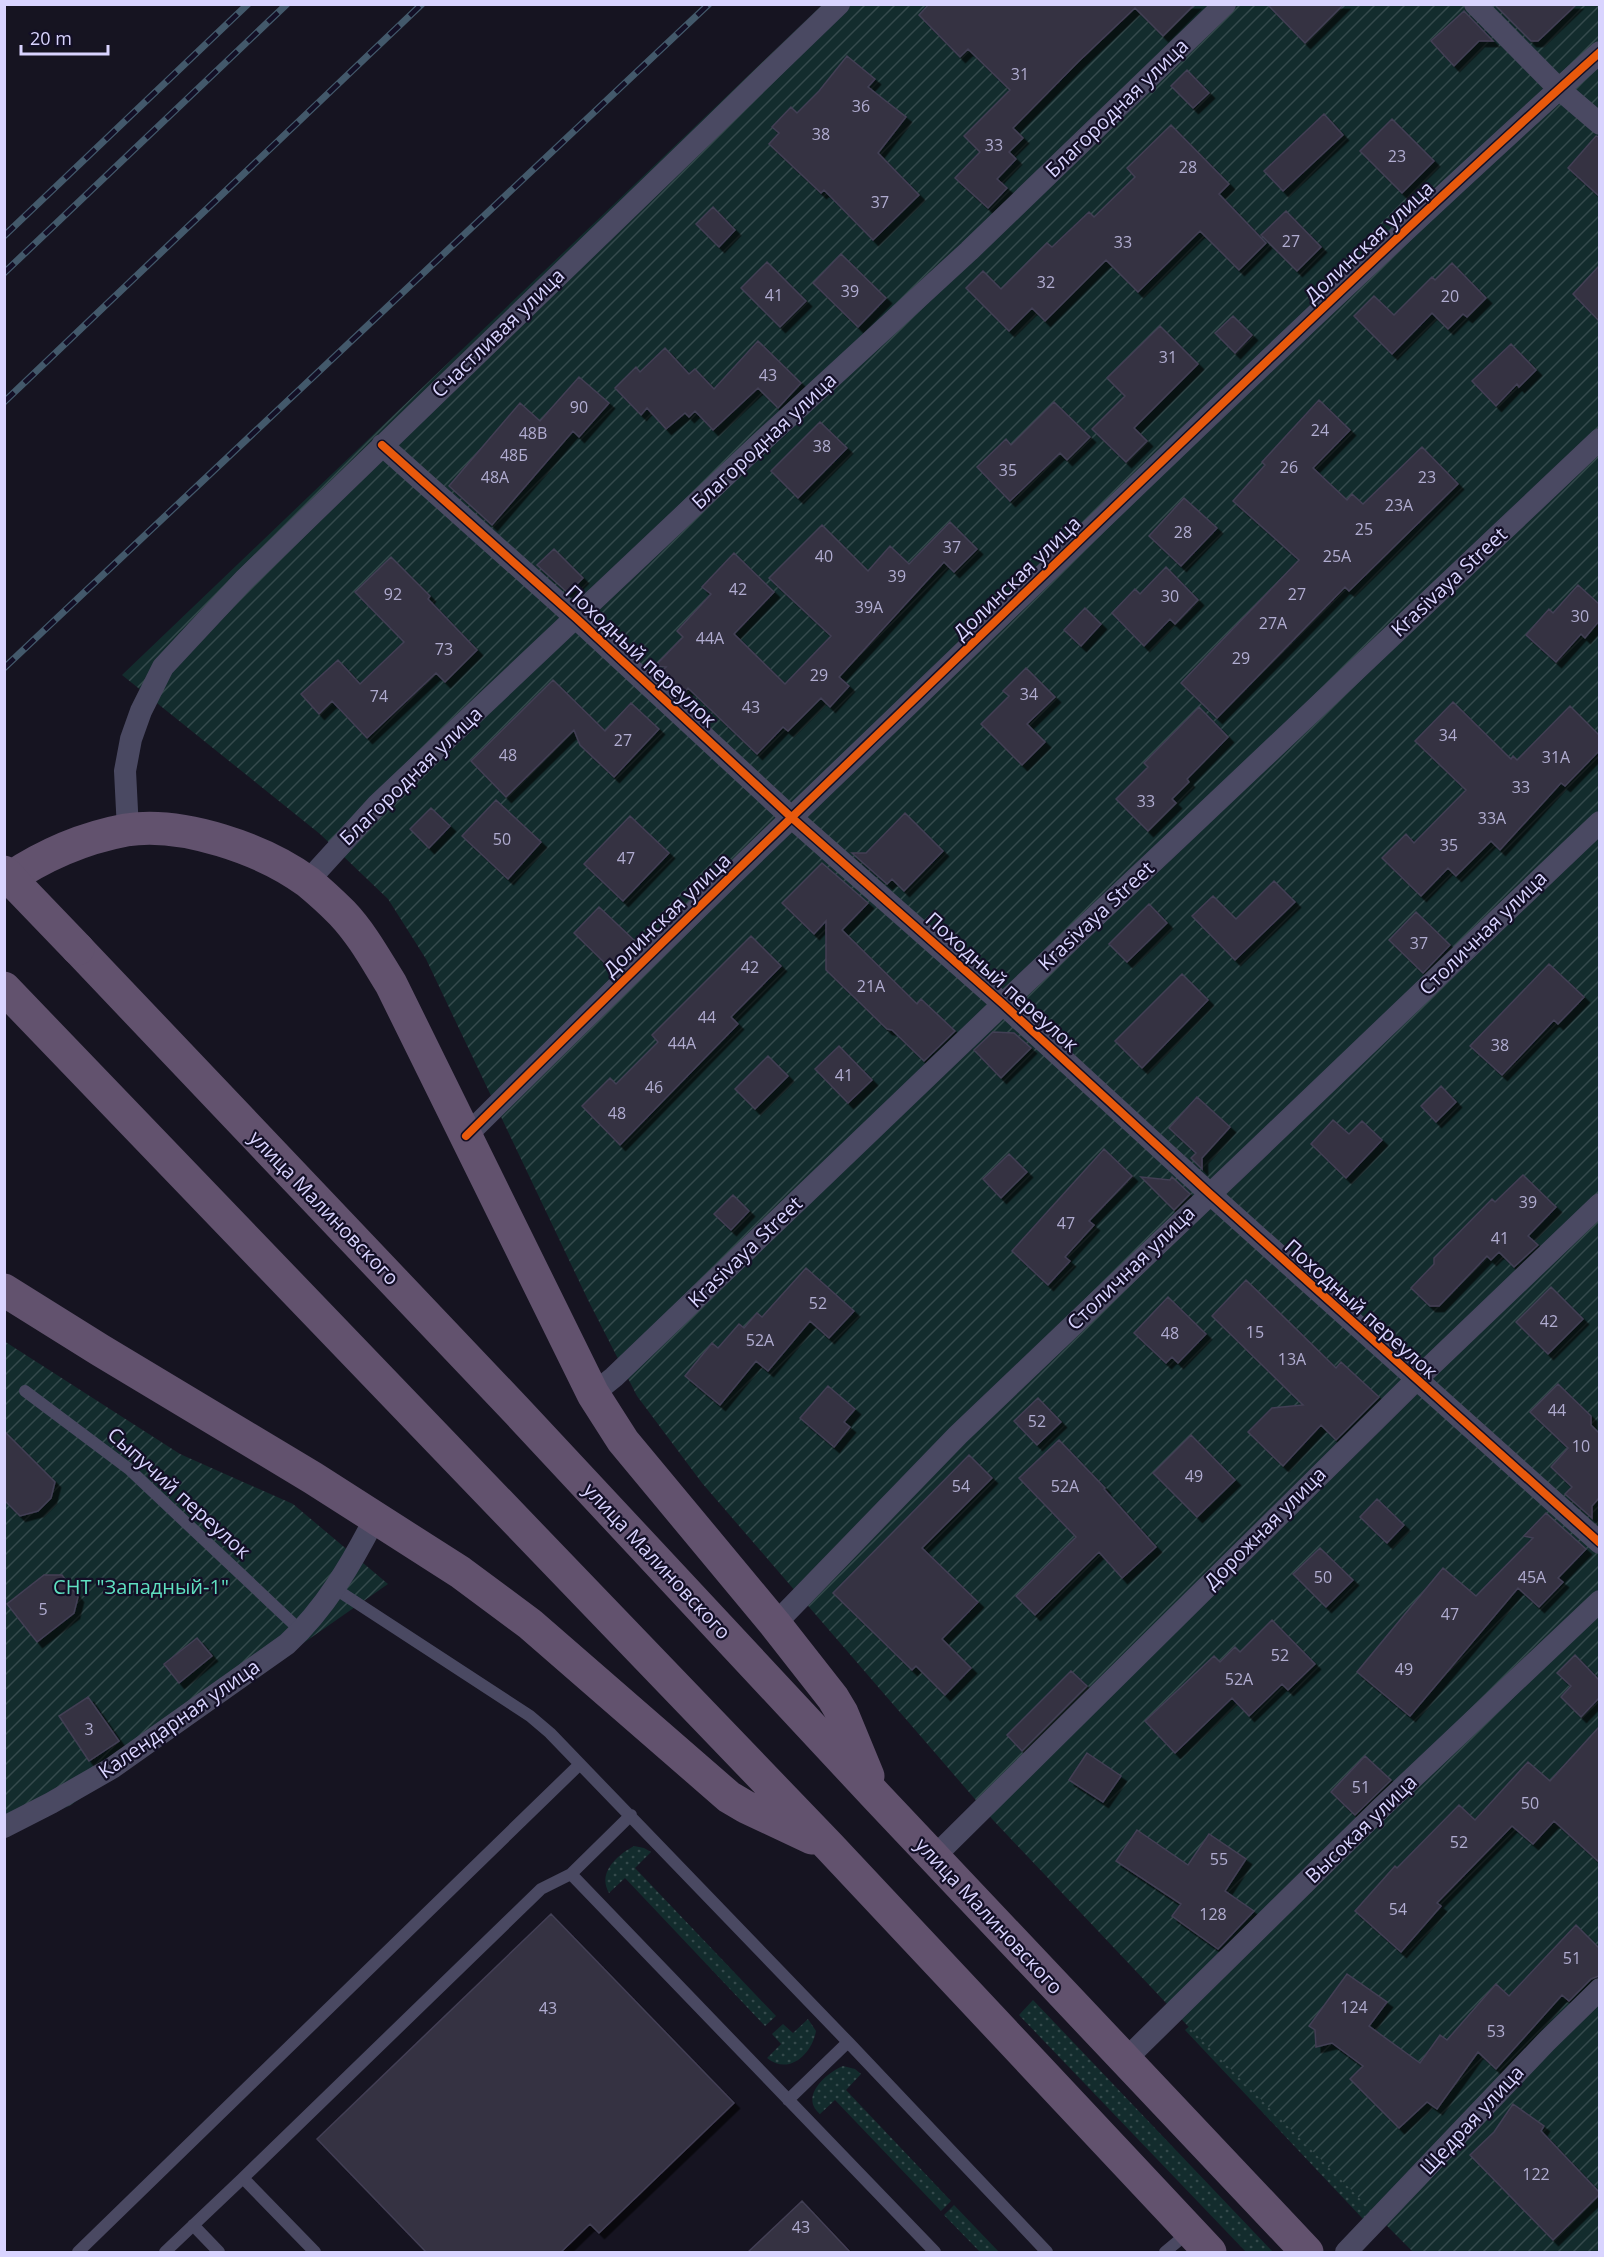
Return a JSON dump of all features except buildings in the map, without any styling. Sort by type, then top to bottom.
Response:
[{"type":"highway","points":[[4,882],[19,872],[87,840],[128,830],[167,830],[209,836],[257,854],[307,882],[343,914],[368,945],[391,984],[593,1394],[623,1441],[775,1624],[842,1713],[877,1797]]},
{"type":"highway","name":"улица Малиновского","points":[[4,872],[518,1412],[1307,2253]]},
{"type":"highway","points":[[12,996],[829,1846],[1200,2242]]},
{"type":"highway","points":[[4,1290],[313,1478],[460,1572],[530,1624],[729,1797],[829,1846]]},
{"type":"street","name":"Счастливая улица","points":[[128,830],[125,771],[131,739],[141,711],[163,667],[244,580],[839,4]]},
{"type":"street","name":"Благородная улица","points":[[307,882],[378,804],[757,446],[969,250],[1225,4]]},
{"type":"street","points":[[1475,4],[1559,89],[1599,124]]},
{"type":"street","name":"Долинская улица","points":[[466,1137],[791,817],[1283,346],[1518,124],[1599,52]]},
{"type":"street","name":"Krasivaya Street","points":[[593,1394],[622,1370],[1003,1004],[1599,439]]},
{"type":"street","name":"Походный переулок","points":[[382,445],[576,618],[791,817],[1003,1004],[1209,1193],[1599,1543]]},
{"type":"street","name":"Столичная улица","points":[[775,1624],[958,1435],[1599,822]]},
{"type":"street","name":"Дорожная улица","points":[[934,1857],[1416,1380],[1599,1204]]},
{"type":"street","name":"Календарная улица","points":[[4,1827],[112,1768],[287,1644],[302,1630],[334,1588],[356,1555],[375,1518]]},
{"type":"street","name":"Высокая улица","points":[[1125,2060],[1381,1808],[1599,1600]]},
{"type":"street","name":"Щедрая улица","points":[[1346,2253],[1599,1989]]},
{"type":"lane","name":"Сыпучий переулок","points":[[25,1391],[129,1470],[302,1630]]},
{"type":"lane","points":[[334,1588],[530,1716],[550,1733],[848,2042],[1047,2253]]},
{"type":"lane","points":[[78,2253],[580,1764]]},
{"type":"lane","points":[[165,2253],[541,1889],[571,1874],[631,1815]]},
{"type":"lane","points":[[571,1874],[935,2253]]},
{"type":"lane","points":[[788,2100],[848,2042]]},
{"type":"lane","points":[[243,2178],[315,2253]]},
{"type":"lane","points":[[193,2225],[219,2253]]},
{"type":"lane","points":[[1165,2253],[1200,2242]]},
{"type":"green space","points":[[822,5],[1599,5],[1599,2252],[1413,2252],[1185,2023],[993,1820],[702,1483],[637,1396],[588,1300],[426,959],[388,899],[320,834],[122,675]]},
{"type":"green space","name":"СНТ \"Западный-1\"","points":[[4,1341],[180,1454],[293,1504],[388,1584],[71,1805],[5,1835]]},
{"type":"green space","points":[[634,1846],[651,1852],[635,1868],[776,2016],[765,2026],[625,1878],[609,1893],[605,1878],[607,1872],[621,1854]]},
{"type":"green space","points":[[1033,2000],[1273,2252],[1246,2252],[1019,2015]]},
{"type":"green space","points":[[808,2019],[816,2031],[814,2040],[805,2054],[798,2060],[783,2065],[767,2058],[781,2044],[772,2034],[783,2024],[793,2033]]},
{"type":"green space","points":[[1194,2022],[1372,2210],[1363,2219],[1185,2030]]},
{"type":"green space","points":[[843,2066],[855,2069],[861,2074],[846,2090],[951,2201],[941,2211],[835,2100],[820,2114],[814,2107],[812,2100],[817,2086],[829,2074]]},
{"type":"green space","points":[[954,2205],[999,2252],[980,2252],[944,2215]]},
{"type":"railway","points":[[4,236],[248,4]]},
{"type":"railway","points":[[4,273],[287,4]]},
{"type":"railway","points":[[4,402],[422,4]]},
{"type":"railway","points":[[4,668],[709,4]]},
{"type":"cycle path","points":[[466,1136],[619,985],[1210,415],[1600,52]]},
{"type":"cycle path","points":[[382,445],[576,618],[791,817],[1003,1004],[1209,1193],[1600,1543]]}]
